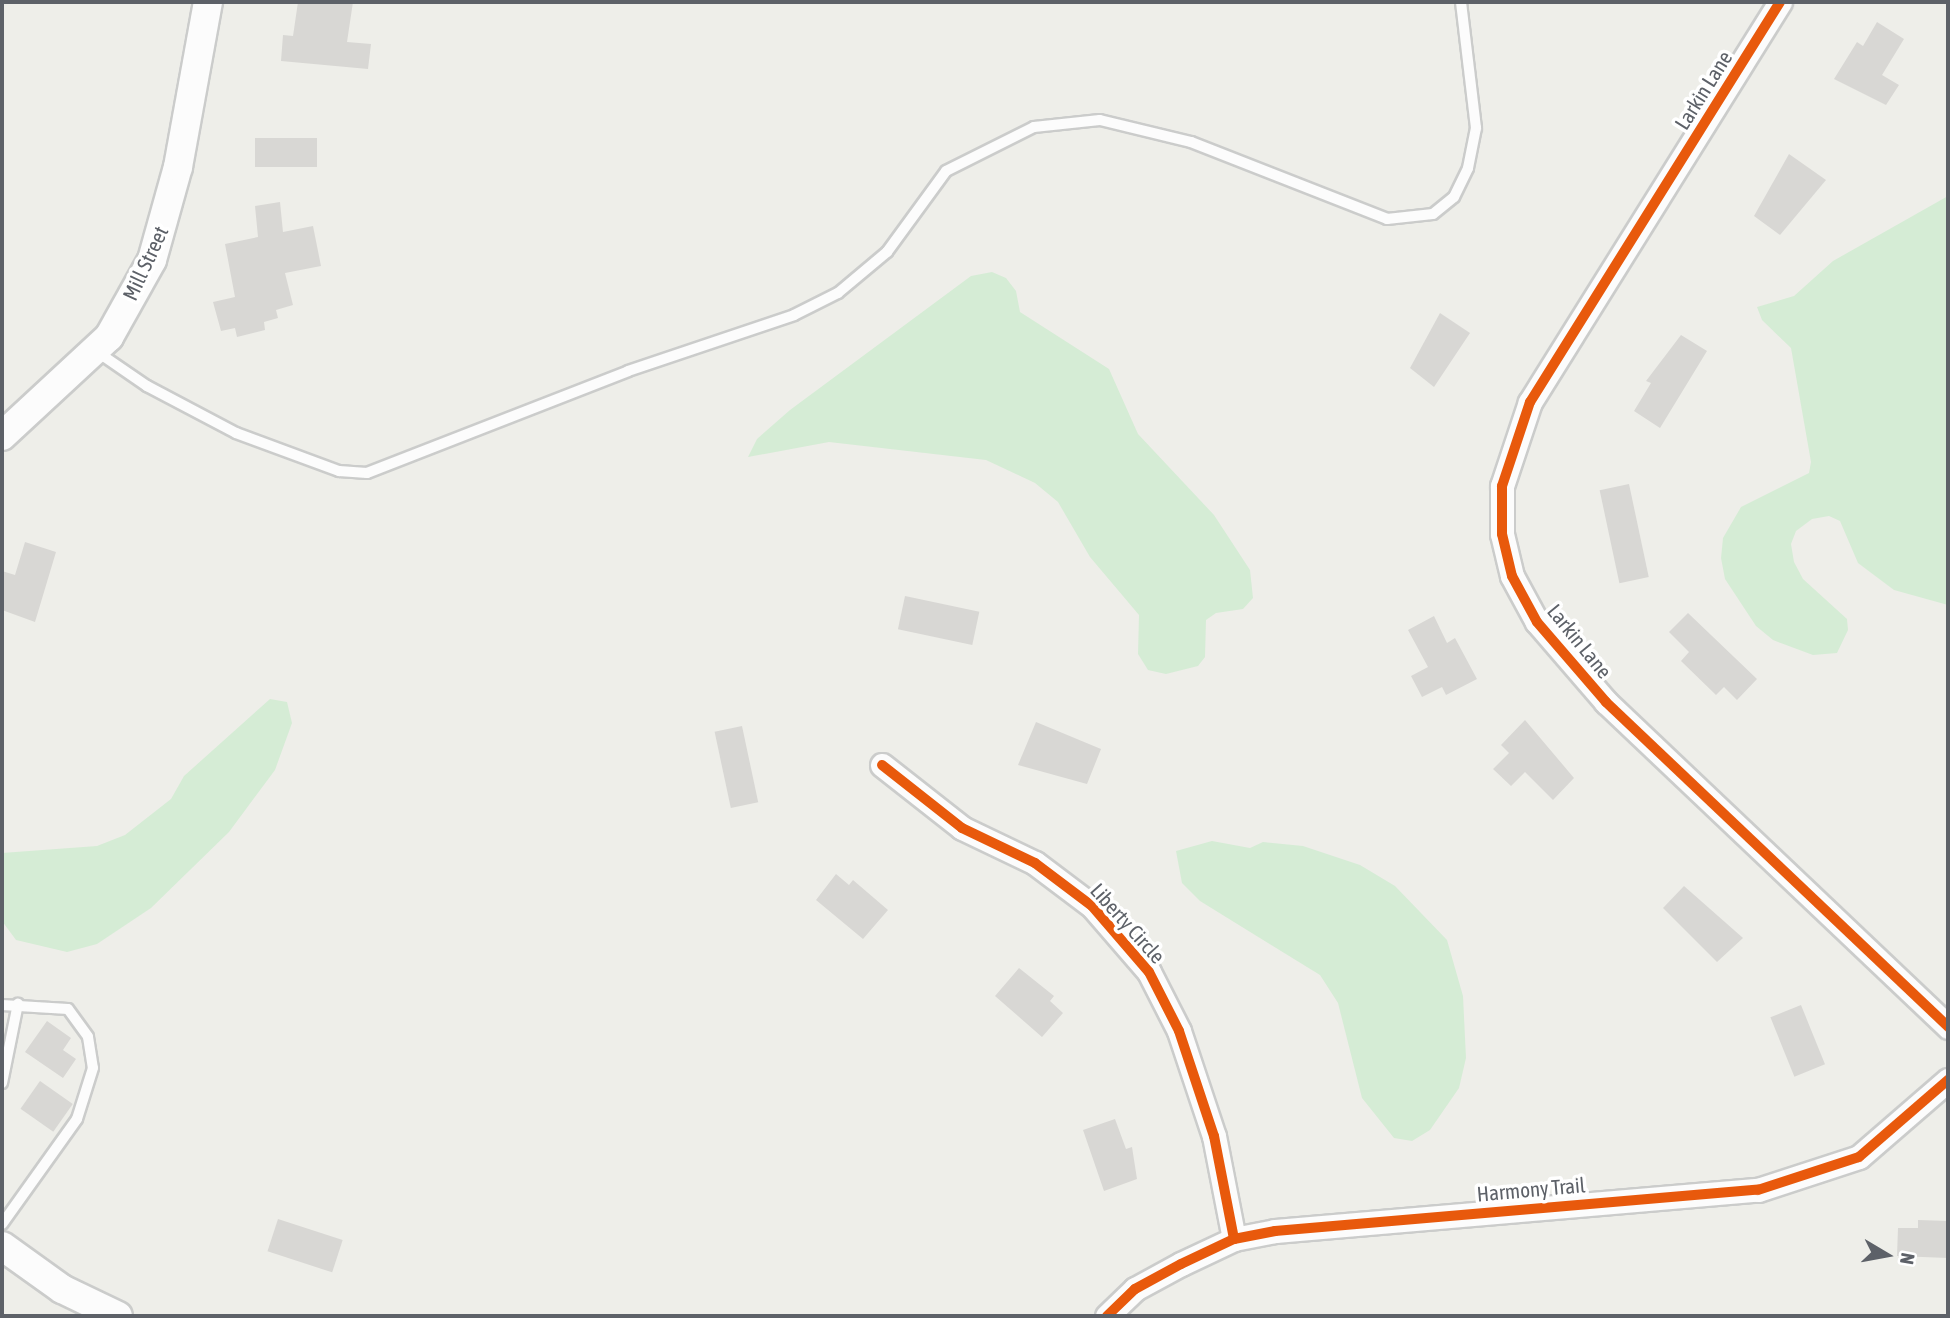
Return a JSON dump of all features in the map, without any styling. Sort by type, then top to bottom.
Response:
[{"type":"street","name":"Mill Street","points":[[2,436],[96,351],[152,260],[167,216],[208,2]]},
{"type":"street","name":"Larkin Lane","points":[[1780,2],[1530,402],[1502,486],[1502,534],[1512,576],[1537,622],[1606,702],[1948,1027]]},
{"type":"street","name":"Liberty Circle","points":[[882,765],[962,828],[1035,863],[1092,906],[1149,972],[1179,1031],[1214,1136],[1234,1239]]},
{"type":"street","name":"Harmony Trail","points":[[1107,1316],[1135,1289],[1234,1239],[1343,1223],[1758,1191],[1859,1157],[1948,1080]]},
{"type":"street","points":[[2,1246],[62,1289],[118,1316]]},
{"type":"lane","points":[[96,351],[147,386],[236,433],[339,471],[367,473],[628,371],[794,315],[838,293],[887,252],[946,171],[1034,127],[1100,120],[1191,142],[1387,219],[1433,214],[1454,197],[1468,168],[1476,128],[1461,2]]},
{"type":"lane","points":[[2,1083],[18,1004]]},
{"type":"lane","points":[[2,1005],[68,1009],[79,1018],[93,1069],[77,1119],[2,1224]]},
{"type":"green space","points":[[1948,196],[1948,605],[1894,590],[1858,563],[1840,521],[1829,516],[1812,519],[1796,531],[1791,544],[1794,562],[1803,579],[1847,619],[1848,630],[1837,653],[1813,655],[1773,640],[1756,626],[1725,579],[1721,558],[1723,538],[1741,507],[1809,473],[1811,462],[1791,348],[1762,320],[1757,307],[1794,296],[1833,261]]},
{"type":"green space","points":[[992,272],[1006,278],[1016,291],[1020,312],[1109,369],[1138,434],[1214,515],[1250,570],[1253,598],[1243,609],[1216,613],[1206,620],[1205,657],[1198,666],[1166,674],[1148,670],[1138,654],[1139,615],[1090,557],[1058,502],[1035,483],[986,460],[829,442],[748,457],[757,439],[790,410],[971,276]]},
{"type":"green space","points":[[270,699],[287,702],[292,723],[275,770],[229,832],[151,908],[97,944],[67,952],[16,940],[2,921],[2,853],[97,846],[125,835],[171,799],[184,776]]},
{"type":"green space","points":[[1212,841],[1250,848],[1263,842],[1303,846],[1360,865],[1395,886],[1447,940],[1463,996],[1466,1058],[1459,1088],[1430,1130],[1412,1141],[1394,1138],[1362,1098],[1338,1003],[1320,975],[1200,901],[1182,883],[1176,851]]},
{"type":"building","points":[[298,2],[353,2],[347,42],[371,44],[368,69],[281,61],[283,35],[293,36]]},
{"type":"building","points":[[1877,22],[1904,39],[1882,75],[1899,85],[1886,105],[1834,79],[1857,42],[1863,46]]},
{"type":"building","points":[[255,138],[317,138],[317,167],[255,167]]},
{"type":"building","points":[[1789,154],[1826,180],[1780,235],[1754,216]]},
{"type":"building","points":[[280,202],[283,232],[313,226],[321,266],[285,273],[293,305],[276,310],[278,318],[264,322],[265,330],[237,337],[235,328],[221,331],[213,302],[235,297],[225,244],[258,237],[255,206]]},
{"type":"building","points":[[1440,313],[1470,333],[1434,387],[1410,368]]},
{"type":"building","points":[[1681,335],[1707,351],[1660,428],[1634,411],[1651,383],[1646,381]]},
{"type":"building","points":[[1629,484],[1649,577],[1619,583],[1600,490]]},
{"type":"building","points":[[25,542],[56,552],[35,622],[2,610],[2,571],[15,575]]},
{"type":"building","points":[[905,596],[979,612],[972,645],[898,629]]},
{"type":"building","points":[[1688,613],[1757,679],[1737,700],[1724,687],[1716,695],[1681,661],[1689,652],[1669,632]]},
{"type":"building","points":[[1434,616],[1447,643],[1455,638],[1477,679],[1446,695],[1442,687],[1422,697],[1411,676],[1428,667],[1408,630]]},
{"type":"building","points":[[1525,720],[1574,778],[1553,800],[1525,772],[1511,786],[1493,769],[1509,753],[1501,745]]},
{"type":"building","points":[[1036,722],[1101,749],[1087,784],[1018,765]]},
{"type":"building","points":[[742,726],[758,802],[731,808],[715,732]]},
{"type":"building","points":[[836,874],[849,885],[853,880],[888,910],[863,939],[816,900]]},
{"type":"building","points":[[1684,886],[1743,938],[1717,962],[1663,908]]},
{"type":"building","points":[[1019,968],[1054,996],[1050,1001],[1063,1013],[1042,1037],[995,996]]},
{"type":"building","points":[[1801,1005],[1825,1064],[1794,1077],[1770,1017]]},
{"type":"building","points":[[47,1021],[71,1038],[63,1050],[76,1059],[63,1078],[25,1052]]},
{"type":"building","points":[[40,1081],[73,1104],[53,1132],[20,1109]]},
{"type":"building","points":[[1115,1119],[1126,1149],[1132,1147],[1137,1179],[1104,1191],[1083,1130]]},
{"type":"building","points":[[278,1219],[343,1240],[332,1272],[267,1251]]},
{"type":"building","points":[[1918,1220],[1948,1221],[1948,1258],[1897,1256],[1898,1228],[1918,1228]]},
{"type":"cycle path","points":[[1780,2],[1530,402],[1502,486],[1502,534],[1512,576],[1537,622],[1606,702],[1948,1027]]},
{"type":"cycle path","points":[[882,765],[962,828],[1035,863],[1092,906],[1149,972],[1179,1031],[1214,1136],[1234,1239]]},
{"type":"cycle path","points":[[1107,1316],[1135,1289],[1181,1264],[1234,1239],[1275,1231],[1758,1190],[1859,1157],[1948,1080]]}]
